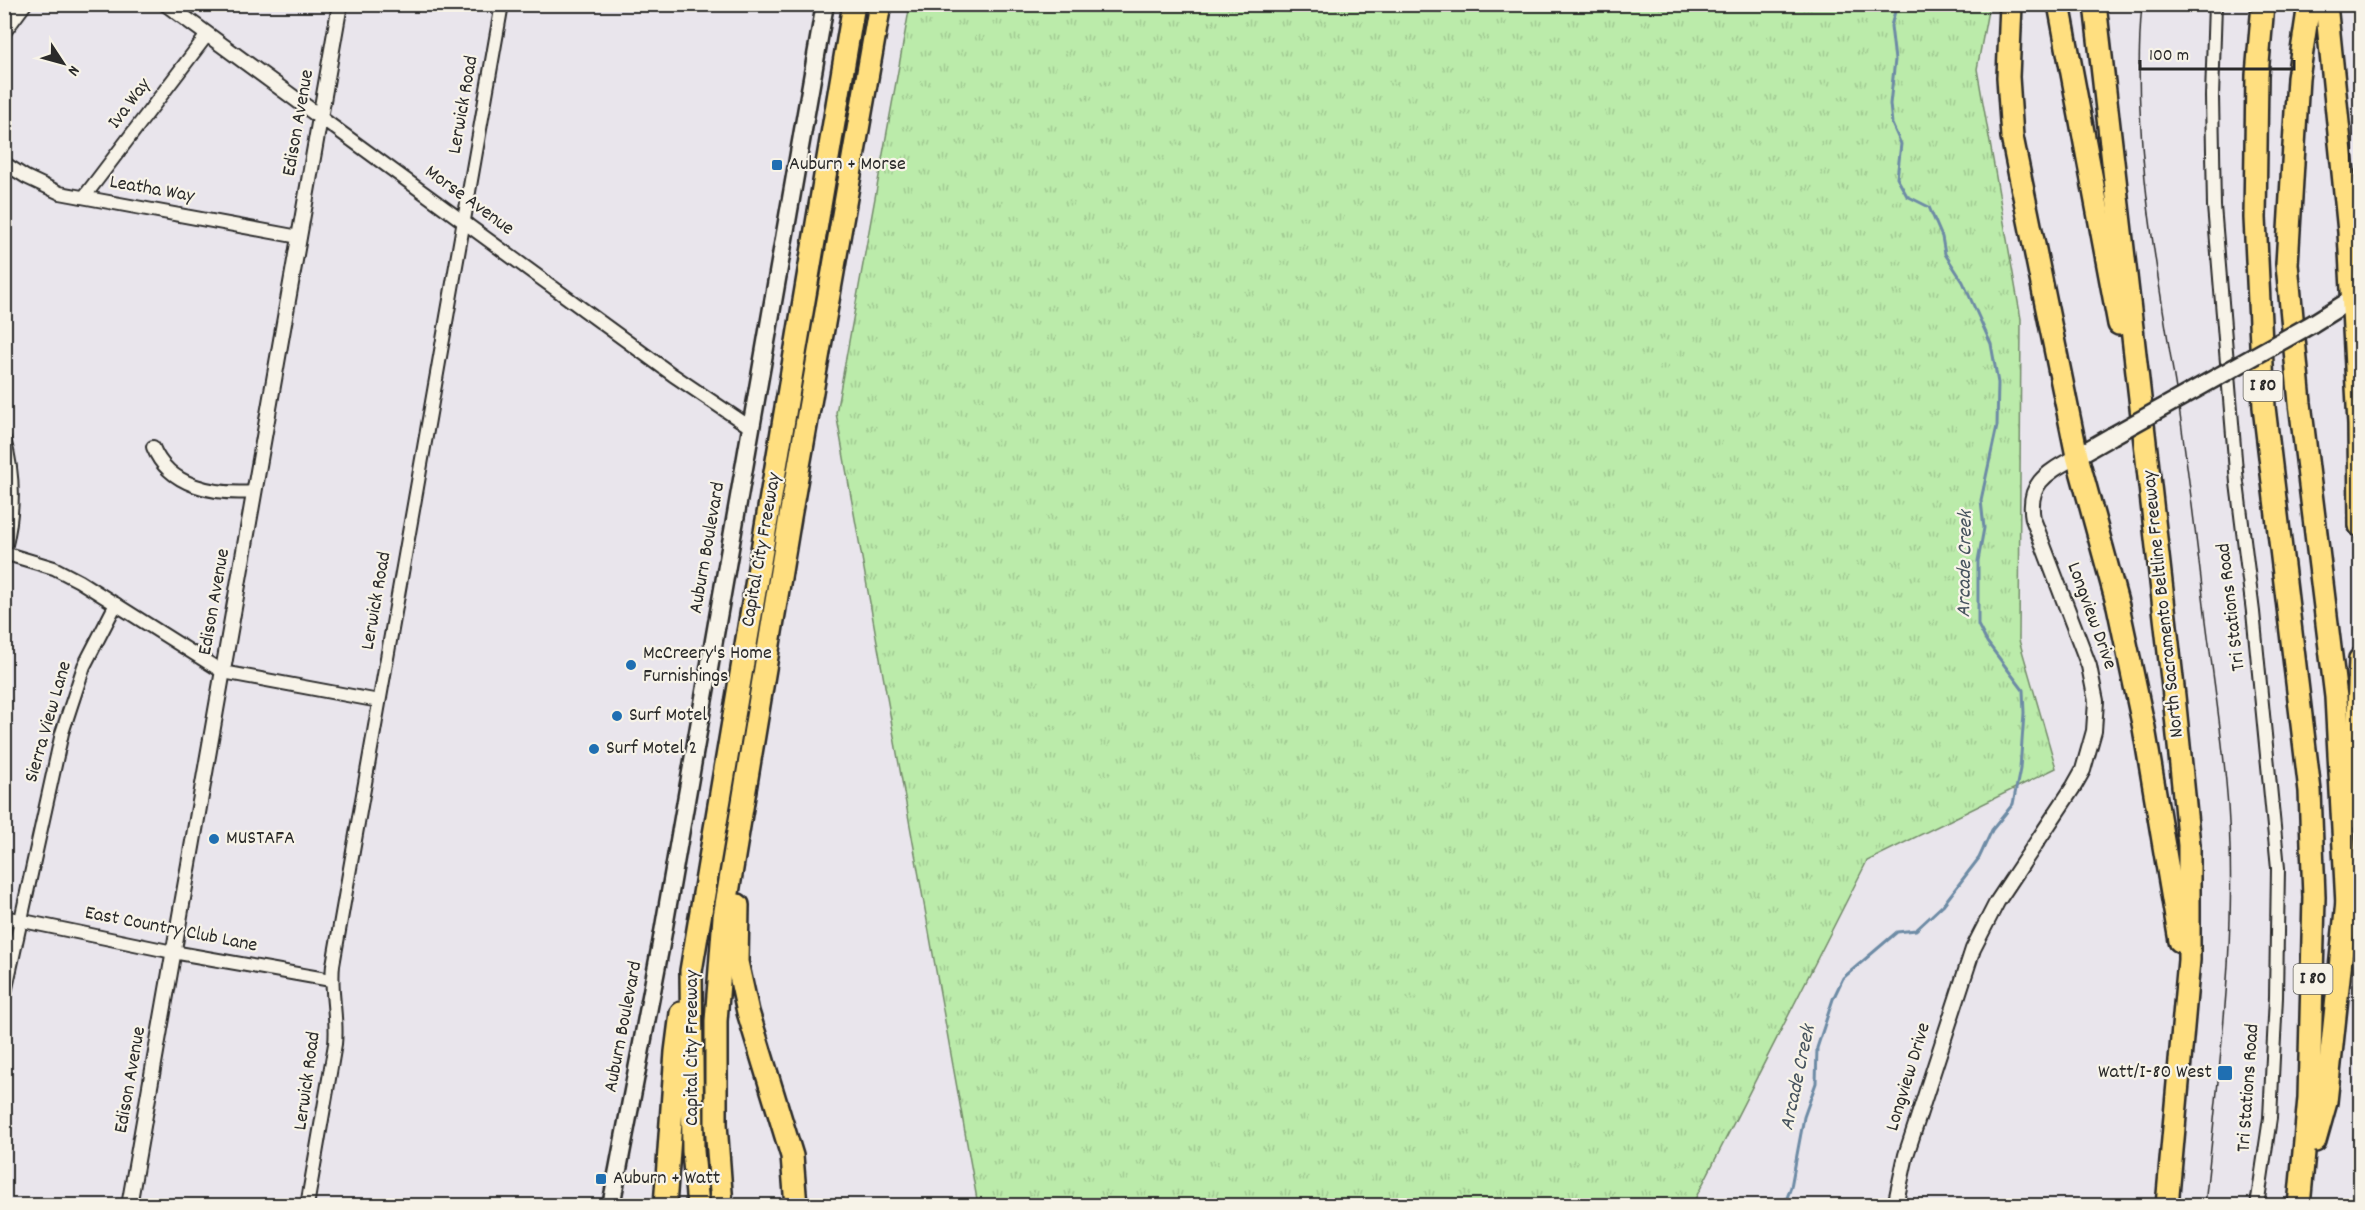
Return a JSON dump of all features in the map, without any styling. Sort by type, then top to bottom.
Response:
[{"type":"highway","name":"Capital City Freeway","points":[[698,1206],[693,1151],[691,971],[854,4]]},
{"type":"highway","name":"Capital City Freeway","points":[[722,1206],[716,1125],[716,1021],[724,917],[790,517],[880,4]]},
{"type":"highway","points":[[2011,4],[2008,77],[2012,137],[2077,456],[2118,606],[2144,728],[2187,989]]},
{"type":"highway","points":[[2059,4],[2120,327],[2136,356]]},
{"type":"highway","name":"North Sacramento Beltline Freeway","points":[[2095,4],[2189,845],[2190,908],[2187,989],[2167,1206]]},
{"type":"highway","name":"I 80","points":[[2263,4],[2257,75],[2255,218],[2264,407],[2309,783],[2314,897],[2309,1098],[2300,1199]]},
{"type":"highway","points":[[2309,4],[2298,78],[2287,264],[2300,403],[2336,697],[2347,905]]},
{"type":"highway","points":[[2326,4],[2357,296],[2361,526]]},
{"type":"highway","points":[[2300,1199],[2326,1102],[2352,842],[2361,659]]},
{"type":"highway","points":[[751,752],[738,909],[737,962],[748,1012],[792,1156],[796,1206]]},
{"type":"highway","points":[[665,1206],[678,1022],[691,971]]},
{"type":"main road","name":"Auburn Boulevard","points":[[611,1206],[661,944],[825,4]]},
{"type":"main road","name":"Longview Drive","points":[[2077,456],[2312,324],[2357,296]]},
{"type":"street","points":[[4,31],[24,4]]},
{"type":"street","name":"Morse Avenue","points":[[166,4],[673,375],[750,427]]},
{"type":"street","name":"Edison Avenue","points":[[129,1206],[340,4]]},
{"type":"street","name":"Lerwick Road","points":[[307,1206],[335,1044],[331,980],[502,4]]},
{"type":"street","name":"Tri Stations Road","points":[[2215,4],[2212,97],[2214,206],[2237,483],[2253,612],[2278,867],[2276,997],[2270,1118],[2257,1206]]},
{"type":"street","name":"Iva Way","points":[[84,197],[207,35]]},
{"type":"street","name":"Leatha Way","points":[[4,164],[60,193],[299,237]]},
{"type":"street","points":[[4,440],[13,495],[12,516],[5,553],[54,568],[79,580],[223,672],[379,701]]},
{"type":"street","points":[[153,447],[168,470],[184,481],[207,490],[224,493],[254,492]]},
{"type":"street","name":"Longview Drive","points":[[1895,1206],[1906,1155],[1972,949],[1997,902],[2074,786],[2090,749],[2096,701],[2089,666],[2031,509],[2032,498],[2040,480],[2077,456]]},
{"type":"street","name":"Sierra View Lane","points":[[4,997],[56,756],[72,699],[84,666],[116,604]]},
{"type":"street","name":"East Country Club Lane","points":[[4,917],[173,952],[331,980]]},
{"type":"green space","points":[[910,5],[1989,5],[1977,69],[2021,319],[2019,640],[2056,768],[1867,861],[1692,1205],[978,1205],[836,413]]},
{"type":"waterway","name":"Arcade Creek","points":[[1784,1206],[1791,1187],[1804,1117],[1816,1083],[1817,1048],[1833,999],[1843,978],[1897,932],[1916,930],[1943,905],[1979,858],[1992,830],[2013,804],[2020,769],[2024,713],[2023,690],[1987,642],[1978,625],[1978,561],[1984,528],[1981,500],[1997,426],[1998,383],[1991,344],[1963,282],[1945,254],[1942,237],[1929,207],[1907,196],[1897,178],[1901,144],[1892,124],[1890,104],[1895,60],[1891,26],[1897,4]]},
{"type":"tram line","points":[[2142,4],[2139,55],[2140,106],[2148,207],[2190,485],[2222,740],[2230,835],[2231,888],[2226,994],[2205,1206]]},
{"type":"place","name":"Auburn + Morse","points":[[777,165]]},
{"type":"place","name":"McCreery's Home Furnishings","points":[[631,665]]},
{"type":"place","name":"Surf Motel","points":[[617,716]]},
{"type":"place","name":"Surf Motel 2","points":[[594,749]]},
{"type":"place","name":"MUSTAFA","points":[[214,839]]},
{"type":"place","name":"Watt/I-80 West","points":[[2225,1073]]},
{"type":"place","name":"Auburn + Watt","points":[[601,1179]]}]
